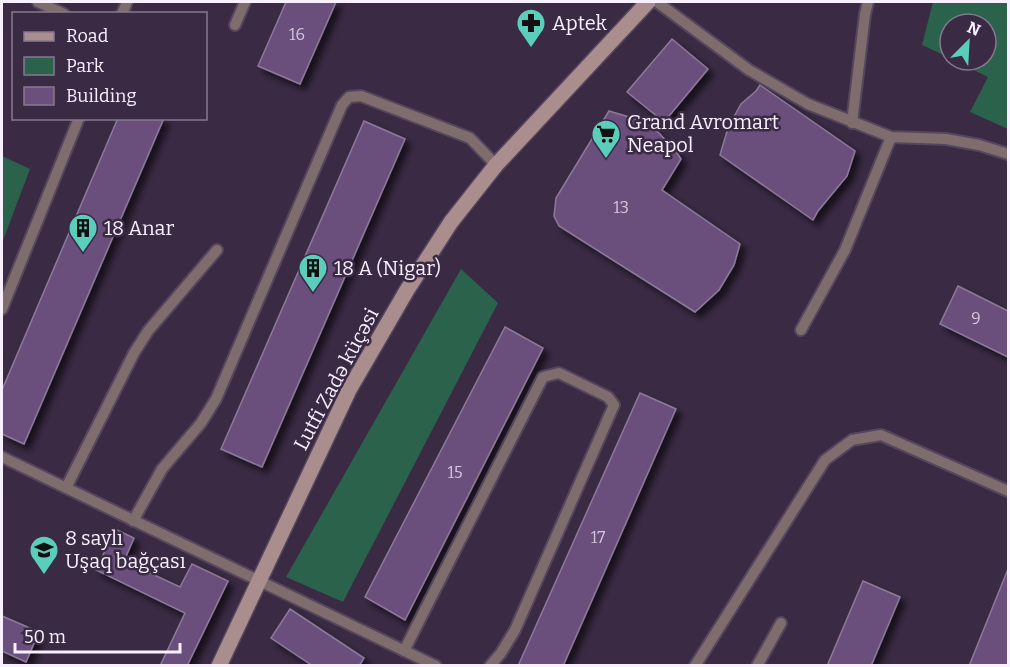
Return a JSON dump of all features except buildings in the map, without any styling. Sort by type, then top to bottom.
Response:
[{"type":"main road","name":"Lutfi Zadə küçəsi","points":[[219,666],[349,390],[407,290],[451,222],[496,165],[648,2]]},
{"type":"lane","points":[[38,2],[60,12]]},
{"type":"lane","points":[[235,25],[245,2]]},
{"type":"lane","points":[[657,2],[749,70],[808,104],[891,137],[946,139],[1008,154]]},
{"type":"lane","points":[[852,123],[868,2]]},
{"type":"lane","points":[[133,521],[162,469],[201,423],[216,399],[342,105],[349,97],[361,96],[470,138],[496,165]]},
{"type":"lane","points":[[2,309],[78,120]]},
{"type":"lane","points":[[801,330],[845,250],[891,137]]},
{"type":"lane","points":[[66,488],[138,346],[148,331],[217,250]]},
{"type":"lane","points":[[404,651],[543,377],[559,373],[608,397],[614,405],[515,630],[490,666]]},
{"type":"lane","points":[[695,666],[825,460],[852,440],[881,435],[1008,491]]},
{"type":"lane","points":[[2,458],[436,666]]},
{"type":"lane","points":[[757,666],[781,623]]},
{"type":"green space","points":[[933,2],[1008,2],[1008,129],[970,112],[988,77],[978,72],[998,72],[998,12],[938,12],[938,52],[922,45]]},
{"type":"green space","points":[[2,156],[30,169],[2,243]]},
{"type":"green space","points":[[461,269],[498,303],[343,602],[286,577]]},
{"type":"place","name":"Aptek","points":[[531,48]]},
{"type":"place","name":"Grand Avromart Neapol","points":[[606,160]]},
{"type":"place","name":"18 Anar","points":[[83,254]]},
{"type":"place","name":"18 A (Nigar)","points":[[313,294]]},
{"type":"place","name":"8 saylı Uşaq bağçası","points":[[44,576]]}]
